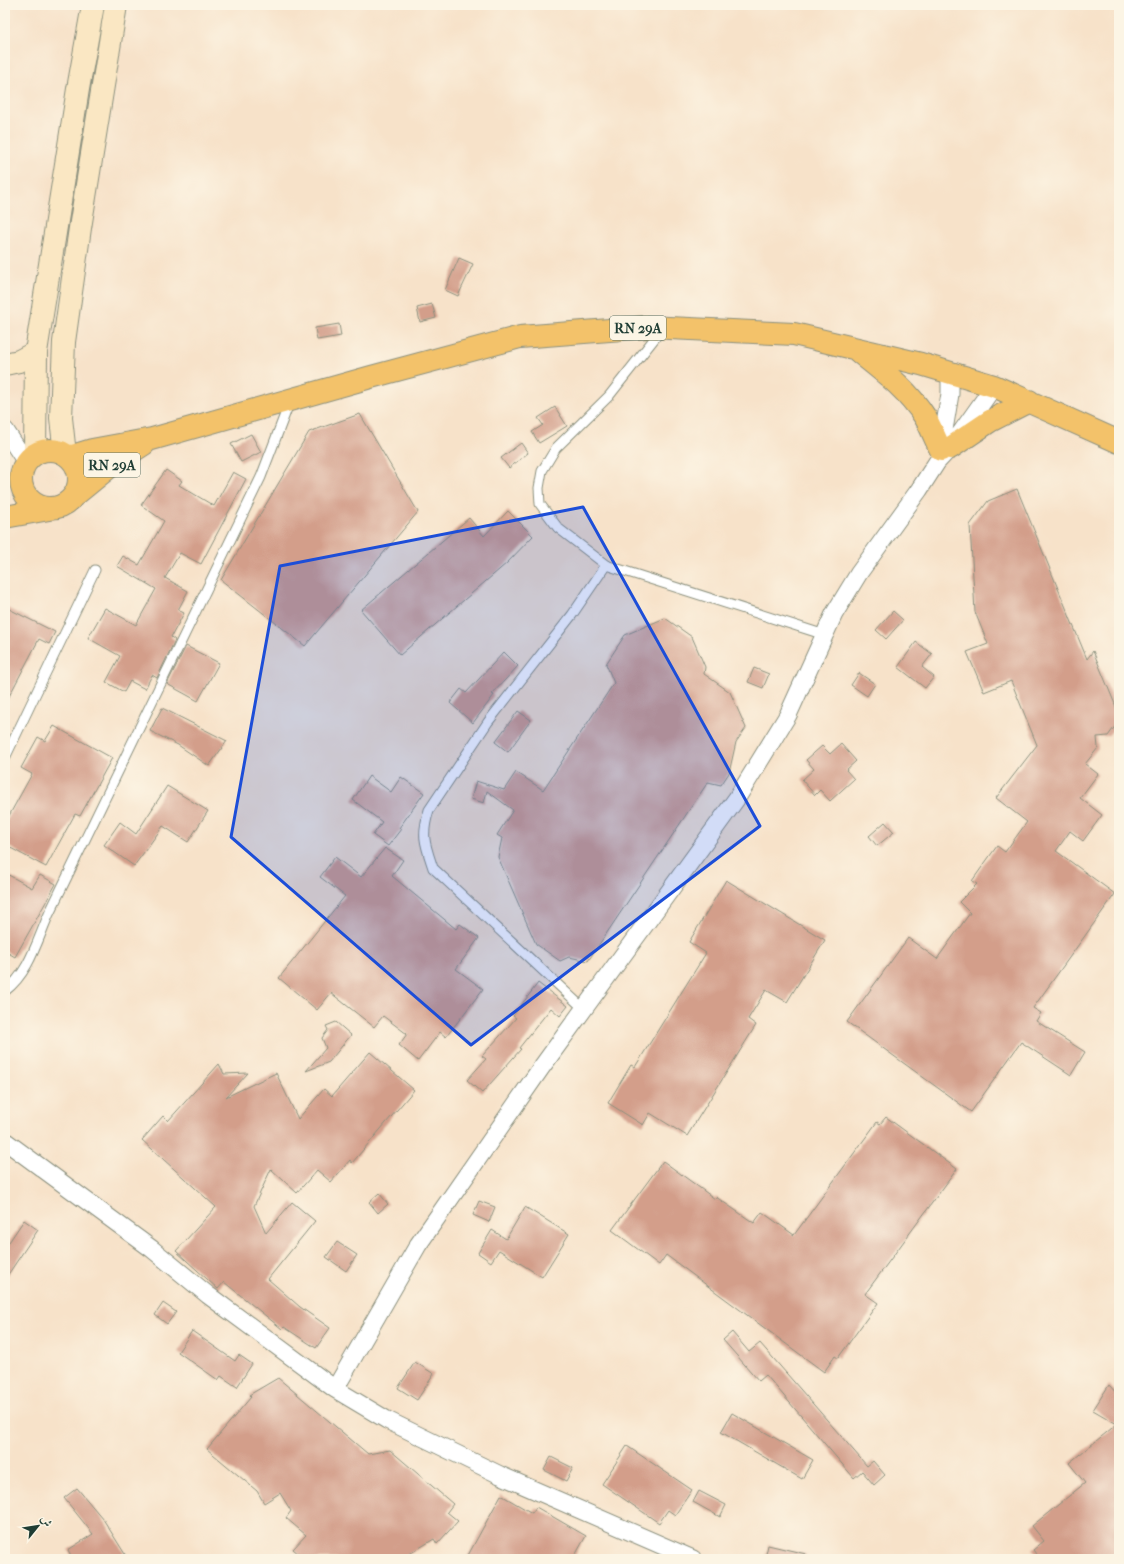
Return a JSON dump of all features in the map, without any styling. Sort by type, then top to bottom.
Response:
[{"type":"main road","name":"RN 29A","points":[[67,455],[152,439],[520,337],[648,327],[794,334],[922,364],[994,386],[1119,442]]},
{"type":"main road","points":[[854,348],[889,375],[907,392],[925,418],[943,453],[990,422],[1029,401]]},
{"type":"main road","name":"RN 29A","points":[[75,495],[113,464],[152,439]]},
{"type":"main road","points":[[5,518],[59,507],[68,503],[75,495],[79,486],[79,475],[76,465],[67,455],[55,450],[44,450],[22,468],[22,488],[24,493],[30,501],[49,509]]},
{"type":"street","points":[[22,468],[36,352],[93,5]]},
{"type":"street","points":[[67,455],[62,418],[64,342],[80,228],[116,5]]},
{"type":"street","points":[[5,364],[19,361],[36,352]]},
{"type":"street","points":[[943,453],[950,394],[950,372]]},
{"type":"street","points":[[336,1388],[418,1245],[584,1009],[737,798],[788,715],[834,614],[860,573],[919,490],[943,453],[994,386]]},
{"type":"street","points":[[5,430],[22,468]]},
{"type":"street","points":[[5,1141],[152,1249],[208,1295],[336,1388],[388,1420],[500,1476],[693,1559]]},
{"type":"lane","points":[[663,328],[609,396],[556,448],[542,471],[539,488],[540,504],[558,528],[606,565],[825,635]]},
{"type":"lane","points":[[5,991],[15,984],[23,973],[49,914],[260,477],[290,400]]},
{"type":"lane","points":[[584,1009],[433,868],[424,842],[424,826],[429,810],[488,722],[572,614],[606,565]]},
{"type":"lane","points":[[5,758],[95,570]]},
{"type":"highlighted area","points":[[583,507],[760,826],[471,1045],[231,837],[280,566]]},
{"type":"building","points":[[459,258],[473,264],[458,296],[445,290]]},
{"type":"building","points":[[432,304],[436,318],[420,322],[417,308]]},
{"type":"building","points":[[339,324],[341,336],[317,340],[315,328]]},
{"type":"building","points":[[555,407],[567,426],[539,443],[532,432],[543,425],[538,418]]},
{"type":"building","points":[[360,414],[418,512],[305,646],[221,580],[309,432]]},
{"type":"building","points":[[251,434],[261,452],[241,462],[231,444]]},
{"type":"building","points":[[521,443],[528,453],[509,468],[501,458]]},
{"type":"building","points":[[166,470],[182,481],[179,485],[214,506],[233,472],[246,479],[201,564],[180,553],[165,578],[188,591],[178,610],[184,613],[171,637],[175,640],[157,678],[152,675],[145,689],[130,681],[124,692],[106,682],[120,656],[88,638],[105,608],[136,625],[156,589],[117,566],[123,556],[139,565],[164,521],[141,505]]},
{"type":"building","points":[[1017,489],[1087,659],[1093,651],[1119,714],[1119,721],[1108,736],[1097,737],[1098,748],[1085,764],[1098,774],[1080,798],[1102,815],[1083,841],[1070,831],[1056,851],[1115,894],[1033,1008],[1041,1013],[1036,1021],[1085,1052],[1071,1075],[1021,1042],[971,1112],[847,1022],[908,938],[937,959],[970,913],[959,902],[977,884],[972,881],[997,846],[1005,852],[1027,822],[996,798],[1037,745],[1011,681],[984,692],[967,652],[988,644],[975,612],[970,525],[988,501]]},
{"type":"building","points":[[508,511],[533,536],[507,563],[400,655],[361,610],[469,518],[484,536]]},
{"type":"building","points":[[5,607],[55,632],[49,644],[39,639],[5,704]]},
{"type":"building","points":[[893,611],[903,620],[886,639],[876,630]]},
{"type":"building","points":[[665,618],[692,637],[705,667],[704,674],[730,692],[746,728],[736,742],[729,773],[721,785],[708,782],[588,961],[569,957],[560,961],[536,944],[498,857],[502,838],[497,835],[513,810],[487,791],[484,803],[471,799],[476,781],[504,790],[516,772],[543,790],[614,683],[606,664],[625,635]]},
{"type":"building","points":[[916,642],[932,654],[922,667],[934,677],[925,688],[898,667]]},
{"type":"building","points":[[186,646],[219,663],[198,701],[167,684]]},
{"type":"building","points":[[504,652],[518,666],[492,694],[494,695],[473,723],[450,703],[461,689],[466,693]]},
{"type":"building","points":[[754,668],[769,674],[763,688],[748,682]]},
{"type":"building","points":[[859,673],[875,684],[867,696],[851,685]]},
{"type":"building","points":[[162,708],[227,741],[209,766],[178,745],[150,731]]},
{"type":"building","points":[[518,711],[531,720],[508,752],[495,742]]},
{"type":"building","points":[[54,726],[112,758],[80,816],[75,814],[46,867],[5,845],[5,823],[32,774],[21,768],[38,737],[45,741]]},
{"type":"building","points":[[841,744],[856,761],[846,770],[854,779],[830,801],[820,790],[815,795],[802,780],[814,769],[806,760],[822,746],[830,754]]},
{"type":"building","points":[[369,776],[391,792],[401,777],[424,793],[399,828],[401,829],[388,846],[373,835],[382,822],[353,800]]},
{"type":"building","points":[[167,786],[208,811],[188,842],[163,826],[134,866],[104,845],[120,822],[136,834]]},
{"type":"building","points":[[885,822],[894,832],[877,846],[869,836]]},
{"type":"building","points":[[385,848],[403,860],[392,876],[456,929],[460,924],[479,938],[456,969],[483,989],[446,1037],[440,1032],[418,1061],[399,1045],[407,1034],[383,1016],[374,1027],[331,993],[317,1010],[279,978],[345,896],[320,877],[335,857],[361,877]]},
{"type":"building","points":[[5,873],[32,888],[40,875],[56,884],[15,957],[5,951]]},
{"type":"building","points":[[726,880],[825,940],[787,1002],[766,990],[748,1019],[756,1025],[687,1136],[650,1113],[643,1125],[608,1103],[631,1065],[635,1067],[706,953],[689,942]]},
{"type":"building","points":[[538,983],[568,1006],[560,1016],[551,1008],[519,1048],[521,1049],[482,1093],[467,1080],[486,1059],[482,1056],[516,1018],[513,1016]]},
{"type":"building","points":[[336,1022],[351,1035],[329,1062],[306,1071],[326,1048],[322,1038],[328,1030],[326,1026]]},
{"type":"building","points":[[370,1052],[414,1090],[352,1163],[350,1160],[331,1182],[317,1170],[297,1193],[271,1169],[254,1206],[266,1233],[292,1202],[315,1221],[268,1279],[300,1307],[330,1328],[316,1348],[284,1327],[282,1329],[224,1282],[218,1289],[176,1251],[216,1207],[142,1140],[163,1116],[168,1121],[219,1064],[224,1074],[248,1073],[226,1097],[276,1073],[298,1119],[324,1089],[332,1096]]},
{"type":"building","points":[[886,1117],[957,1169],[865,1294],[878,1303],[838,1358],[835,1356],[824,1372],[666,1255],[659,1265],[612,1230],[663,1161],[715,1199],[716,1197],[754,1223],[762,1212],[794,1235],[877,1122],[880,1124]]},
{"type":"building","points":[[379,1193],[388,1204],[378,1213],[369,1202]]},
{"type":"building","points":[[479,1201],[495,1207],[489,1222],[473,1215]]},
{"type":"building","points":[[525,1207],[569,1234],[542,1277],[499,1250],[491,1262],[478,1253],[492,1230],[506,1239]]},
{"type":"building","points":[[24,1220],[38,1230],[5,1279],[5,1248]]},
{"type":"building","points":[[337,1242],[357,1255],[346,1271],[326,1257]]},
{"type":"building","points":[[163,1303],[176,1312],[167,1324],[155,1315]]},
{"type":"building","points":[[192,1331],[235,1361],[239,1355],[252,1364],[237,1387],[221,1376],[218,1380],[178,1352]]},
{"type":"building","points":[[732,1332],[749,1352],[760,1343],[867,1466],[873,1461],[885,1475],[874,1485],[862,1471],[854,1478],[766,1375],[759,1381],[723,1340]]},
{"type":"building","points":[[415,1362],[434,1374],[417,1400],[398,1388]]},
{"type":"building","points":[[278,1378],[368,1454],[390,1450],[453,1504],[447,1512],[458,1521],[437,1544],[434,1539],[401,1559],[305,1559],[293,1549],[306,1535],[286,1518],[291,1511],[280,1493],[264,1503],[257,1491],[207,1449],[251,1397],[249,1395]]},
{"type":"building","points":[[1109,1385],[1119,1396],[1119,1559],[1040,1559],[1033,1550],[1044,1541],[1032,1526],[1085,1483],[1069,1463],[1117,1424],[1093,1410]]},
{"type":"building","points":[[732,1413],[813,1460],[802,1479],[721,1432]]},
{"type":"building","points":[[627,1446],[692,1490],[675,1515],[668,1510],[659,1523],[602,1484]]},
{"type":"building","points":[[551,1457],[573,1468],[566,1481],[544,1470]]},
{"type":"building","points":[[77,1488],[103,1519],[128,1559],[73,1559],[68,1550],[93,1534],[64,1498]]},
{"type":"building","points":[[699,1491],[726,1505],[720,1517],[693,1502]]},
{"type":"building","points":[[501,1495],[532,1513],[536,1507],[586,1536],[573,1559],[466,1559]]},
{"type":"building","points":[[768,1545],[806,1554],[806,1559],[765,1559]]}]
